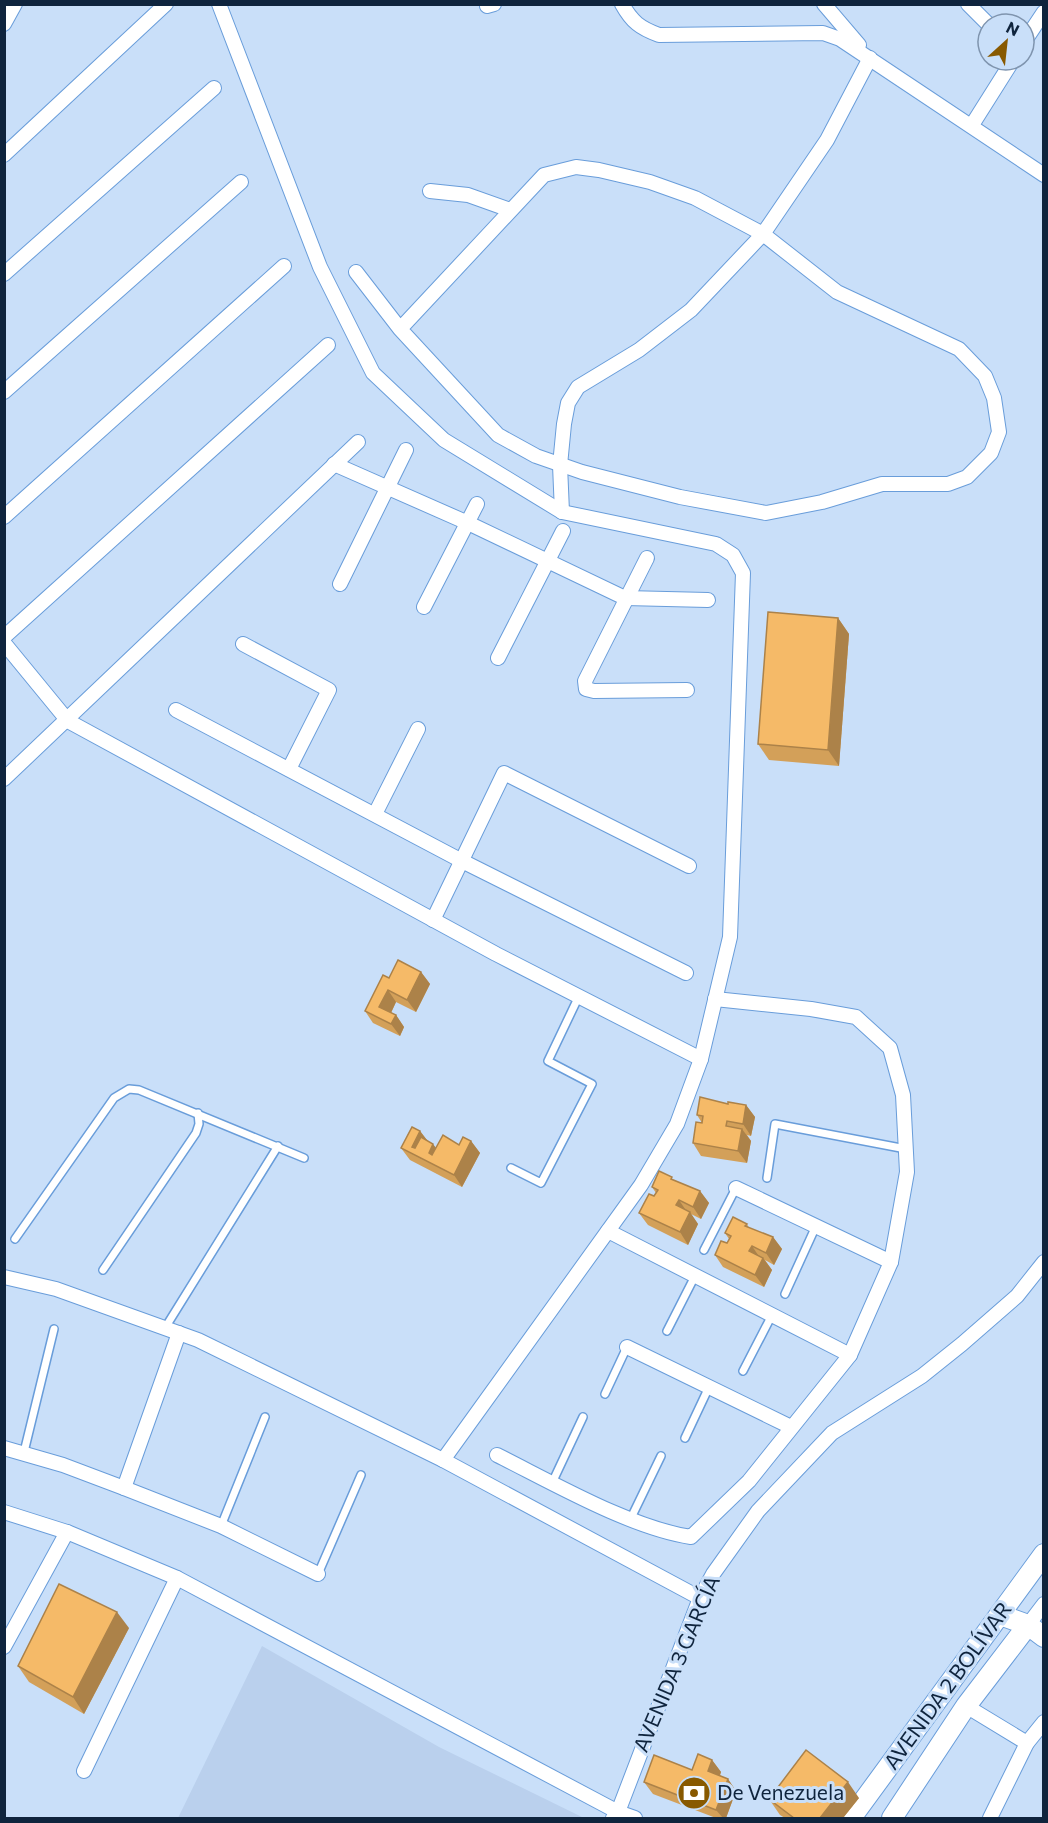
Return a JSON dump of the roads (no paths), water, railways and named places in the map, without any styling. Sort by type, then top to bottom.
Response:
[{"type":"street","points":[[4,24],[15,4]]},
{"type":"street","points":[[4,155],[166,4]]},
{"type":"street","points":[[209,4],[222,11],[320,267],[373,373],[444,440],[562,512],[716,544],[733,555],[743,573],[730,937],[701,1059],[677,1124],[641,1185],[443,1460]]},
{"type":"street","points":[[622,4],[631,20],[642,29],[658,35],[823,33],[840,39],[1044,175]]},
{"type":"street","points":[[824,4],[870,58]]},
{"type":"street","points":[[562,512],[560,465],[568,403],[578,387],[639,350],[691,310],[763,234],[827,140],[870,58]]},
{"type":"street","points":[[972,125],[1005,72]]},
{"type":"street","points":[[4,274],[214,88]]},
{"type":"street","points":[[356,272],[400,329],[498,435],[517,448],[560,465],[680,497],[766,513],[822,502],[882,484],[948,484],[967,477],[984,462],[997,442],[998,417],[985,376],[959,349],[837,292],[763,234],[683,194],[650,182],[576,168],[544,175],[400,329]]},
{"type":"street","points":[[4,392],[241,182]]},
{"type":"street","points":[[430,191],[468,195],[510,210]]},
{"type":"street","points":[[4,517],[284,266]]},
{"type":"street","points":[[4,637],[328,345]]},
{"type":"street","points":[[4,779],[68,721],[358,442]]},
{"type":"street","points":[[340,584],[406,450]]},
{"type":"street","points":[[334,464],[468,523],[625,598],[708,600]]},
{"type":"street","points":[[424,607],[477,504]]},
{"type":"street","points":[[498,658],[563,531]]},
{"type":"street","points":[[647,558],[585,681],[586,689],[594,692],[687,690]]},
{"type":"street","points":[[4,643],[68,721],[433,920],[701,1059]]},
{"type":"street","points":[[243,644],[329,690],[288,769]]},
{"type":"street","points":[[176,710],[462,861],[686,973]]},
{"type":"street","points":[[375,814],[418,729]]},
{"type":"street","points":[[433,920],[504,773],[689,866]]},
{"type":"street","points":[[497,1455],[552,1483],[631,1518],[675,1535],[691,1537],[749,1481],[850,1355],[891,1262],[907,1172],[903,1095],[890,1048],[856,1017],[811,1009],[715,999]]},
{"type":"street","points":[[735,1188],[891,1262]]},
{"type":"street","points":[[608,1231],[850,1355]]},
{"type":"street","name":"AVENIDA 3 GARCÍA","points":[[615,1815],[700,1598],[712,1574],[758,1511],[832,1433],[922,1376],[962,1344],[1017,1296],[1044,1262]]},
{"type":"street","points":[[4,1277],[56,1289],[172,1331],[443,1460],[700,1598]]},
{"type":"street","points":[[124,1488],[172,1331]]},
{"type":"street","points":[[627,1347],[791,1427]]},
{"type":"street","points":[[4,1448],[24,1452],[221,1526],[318,1574]]},
{"type":"street","points":[[4,1512],[67,1532],[177,1578],[615,1815],[635,1818]]},
{"type":"street","points":[[4,1647],[67,1532]]},
{"type":"street","name":"AVENIDA 2 BOLÍVAR","points":[[851,1818],[1044,1554]]},
{"type":"street","points":[[84,1772],[177,1578]]},
{"type":"street","name":"AVENIDA 2 BOLÍVAR","points":[[891,1818],[966,1706],[1044,1604]]},
{"type":"street","points":[[1000,1615],[1028,1625],[1044,1637]]},
{"type":"street","points":[[966,1706],[1027,1743]]},
{"type":"street","points":[[990,1818],[1027,1743],[1044,1722]]},
{"type":"lane","points":[[512,1168],[541,1183],[592,1084],[548,1061],[579,996]]},
{"type":"lane","points":[[15,1239],[121,1092],[139,1090],[304,1158]]},
{"type":"lane","points":[[103,1270],[196,1133],[199,1124],[198,1113]]},
{"type":"lane","points":[[767,1178],[775,1124],[906,1149]]},
{"type":"lane","points":[[172,1331],[278,1146]]},
{"type":"lane","points":[[704,1250],[735,1188]]},
{"type":"lane","points":[[784,1294],[816,1226]]},
{"type":"lane","points":[[667,1331],[695,1276]]},
{"type":"lane","points":[[743,1371],[772,1315]]},
{"type":"lane","points":[[24,1452],[54,1329]]},
{"type":"lane","points":[[605,1394],[627,1347]]},
{"type":"lane","points":[[685,1438],[709,1387]]},
{"type":"lane","points":[[221,1526],[265,1417]]},
{"type":"lane","points":[[552,1483],[584,1417]]},
{"type":"lane","points":[[631,1518],[661,1456]]},
{"type":"lane","points":[[318,1574],[361,1475]]},
{"type":"place","name":"De Venezuela","points":[[694,1793]]}]
